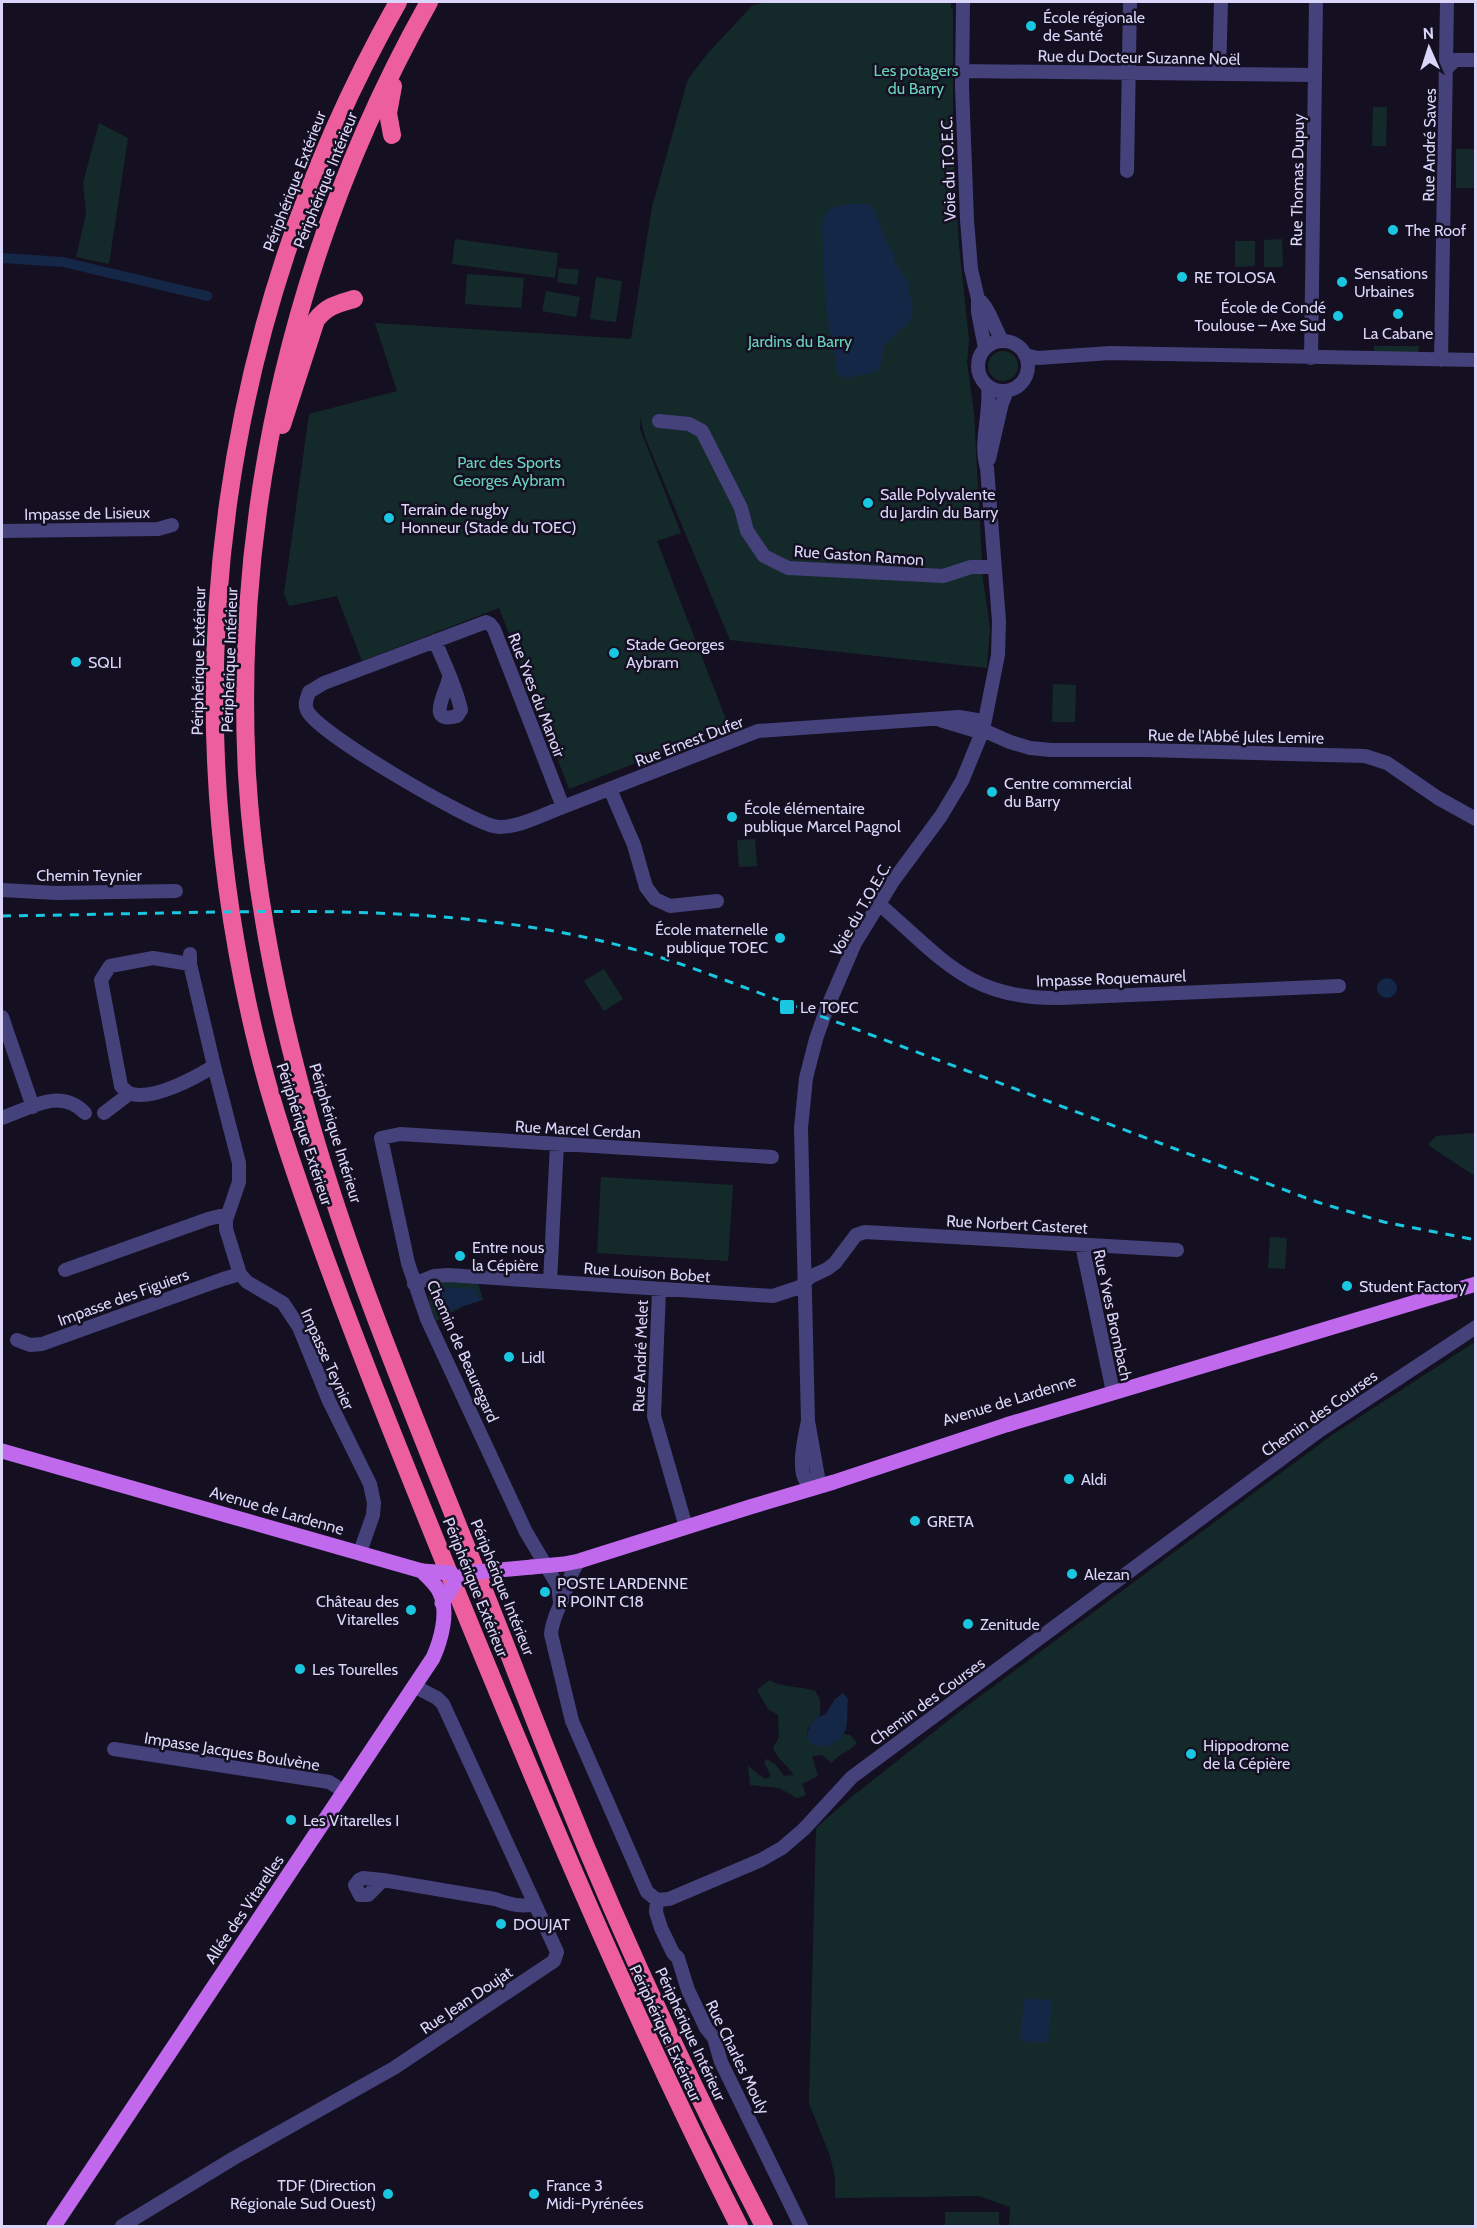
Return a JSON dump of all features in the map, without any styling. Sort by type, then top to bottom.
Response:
[{"type":"highway","name":"Périphérique Extérieur","points":[[398,2],[352,88],[309,188],[277,279],[235,455],[220,555],[215,639],[217,772],[227,892],[240,968],[270,1095],[295,1176],[341,1303],[423,1509],[583,1895],[649,2042],[739,2226]]},
{"type":"highway","name":"Périphérique Intérieur","points":[[429,2],[398,58],[347,171],[306,286],[279,389],[255,526],[247,623],[245,681],[247,779],[260,898],[269,952],[299,1082],[323,1166],[358,1269],[561,1787],[658,2011],[714,2129],[764,2226]]},
{"type":"highway","points":[[392,135],[388,113],[398,58]]},
{"type":"highway","points":[[266,465],[282,425],[316,320],[325,309],[354,299]]},
{"type":"main road","name":"Avenue de Lardenne","points":[[2,1451],[422,1571],[458,1573],[560,1564],[813,1482],[1413,1296],[1476,1274]]},
{"type":"main road","name":"Avenue de Lardenne","points":[[1112,1389],[1476,1284]]},
{"type":"main road","points":[[422,1571],[441,1598],[454,1584],[458,1573]]},
{"type":"main road","name":"Allée des Vitarelles","points":[[54,2226],[433,1658],[442,1631],[441,1598]]},
{"type":"street","name":"Voie du T.O.E.C.","points":[[963,2],[963,158],[971,269],[985,348]]},
{"type":"street","points":[[1127,171],[1130,2]]},
{"type":"street","points":[[1219,74],[1221,2]]},
{"type":"street","name":"Rue Thomas Dupuy","points":[[1311,358],[1316,2]]},
{"type":"street","name":"Rue André Saves","points":[[1441,360],[1447,2]]},
{"type":"street","points":[[1446,69],[1455,60],[1476,60]]},
{"type":"street","name":"Rue du Docteur Suzanne Noël","points":[[962,71],[1315,75]]},
{"type":"street","name":"Voie du T.O.E.C.","points":[[978,299],[984,303],[1002,341]]},
{"type":"street","points":[[1181,356],[1162,359],[1076,360],[1038,366],[1027,372],[1020,385],[1000,392],[988,387],[978,373],[980,355],[985,348],[1002,341],[1016,345],[1025,355],[1038,358],[1110,353],[1476,360]]},
{"type":"street","points":[[1025,355],[1027,372]]},
{"type":"street","name":"Voie du T.O.E.C.","points":[[813,1482],[808,1421],[801,1128],[806,1078],[816,1039],[855,943],[879,903],[941,816],[962,781],[983,730],[998,655],[999,621],[987,468],[984,458],[988,387]]},
{"type":"street","name":"Voie du T.O.E.C.","points":[[987,468],[1002,403],[1007,391]]},
{"type":"street","name":"Rue Gaston Ramon","points":[[659,421],[689,424],[702,431],[741,508],[747,531],[764,556],[788,568],[943,576],[970,567],[994,567]]},
{"type":"street","name":"Impasse de Lisieux","points":[[2,531],[158,529],[172,525]]},
{"type":"street","name":"Rue Yves du Manoir","points":[[486,622],[490,624],[562,807],[506,828],[492,826],[401,778],[329,732],[318,724],[307,710],[306,701],[309,692],[324,683],[435,641],[479,624],[486,622]]},
{"type":"street","points":[[435,641],[449,677]]},
{"type":"street","name":"Rue Ernest Dufer","points":[[562,807],[758,732],[959,717],[976,720],[983,730]]},
{"type":"street","name":"Rue de l'Abbé Jules Lemire","points":[[983,730],[1030,748],[1051,750],[1147,750],[1365,756],[1387,763],[1438,798],[1476,819]]},
{"type":"street","points":[[610,789],[634,845],[646,887],[655,899],[670,906],[717,901]]},
{"type":"street","name":"Chemin Teynier","points":[[2,890],[57,893],[176,891]]},
{"type":"street","name":"Impasse Roquemaurel","points":[[879,903],[957,971],[985,986],[1011,994],[1035,998],[1061,998],[1339,986]]},
{"type":"street","points":[[213,1066],[187,1083],[142,1096],[129,1094],[121,1086],[101,980],[110,966],[153,958],[190,959],[213,1066],[239,1163],[239,1182],[225,1229],[240,1274]]},
{"type":"street","points":[[2,1017],[33,1107]]},
{"type":"street","points":[[105,1113],[129,1094]]},
{"type":"street","points":[[2,1118],[52,1100],[67,1100],[85,1113]]},
{"type":"street","name":"Rue Marcel Cerdan","points":[[381,1138],[400,1134],[772,1157]]},
{"type":"street","name":"Chemin de Beauregard","points":[[381,1138],[414,1284],[427,1319],[531,1544],[560,1564]]},
{"type":"street","points":[[550,1282],[557,1144]]},
{"type":"street","points":[[65,1270],[228,1214]]},
{"type":"street","name":"Rue Norbert Casteret","points":[[856,1235],[865,1232],[1177,1250]]},
{"type":"street","name":"Rue Louison Bobet","points":[[414,1284],[434,1276],[448,1275],[773,1296],[800,1287],[835,1263],[856,1235]]},
{"type":"street","name":"Rue Yves Brombach","points":[[1082,1245],[1112,1389]]},
{"type":"street","name":"Impasse des Figuiers","points":[[17,1340],[30,1345],[42,1344],[240,1274]]},
{"type":"street","name":"Impasse Teynier","points":[[240,1274],[252,1285],[283,1303],[291,1312],[342,1431],[370,1484],[374,1503],[373,1515],[360,1552]]},
{"type":"street","name":"Rue André Melet","points":[[659,1290],[654,1416],[685,1523]]},
{"type":"street","name":"Chemin des Courses","points":[[657,1900],[681,1896],[761,1860],[782,1848],[804,1828],[835,1792],[898,1742],[1342,1415],[1476,1327]]},
{"type":"street","points":[[560,1564],[558,1586],[560,1602]]},
{"type":"street","points":[[560,1564],[565,1594],[560,1602],[551,1634],[572,1721],[647,1892],[657,1900]]},
{"type":"street","name":"Rue Jean Doujat","points":[[122,2226],[215,2169],[394,2068],[554,1960],[557,1952],[536,1904],[442,1704],[436,1698],[414,1686]]},
{"type":"street","name":"Impasse Jacques Boulvène","points":[[114,1749],[329,1782],[344,1791]]},
{"type":"street","points":[[383,1880],[495,1899],[509,1904],[528,1906],[536,1904]]},
{"type":"street","name":"Rue Charles Mouly","points":[[657,1900],[658,1920],[673,1953],[678,1958],[688,1990],[706,2028],[714,2038],[721,2062],[801,2226]]},
{"type":"green space","name":"Jardins du Barry","points":[[768,2],[951,2],[953,9],[953,143],[959,245],[969,340],[967,362],[974,414],[983,580],[990,628],[987,668],[730,640],[645,437],[640,417],[640,429],[681,533],[657,541],[729,727],[569,789],[499,608],[362,661],[337,596],[289,606],[284,594],[309,414],[397,391],[375,323],[631,339],[652,207],[688,79],[708,53],[753,5]]},
{"type":"green space","points":[[1373,107],[1387,107],[1386,146],[1372,146]]},
{"type":"green space","points":[[99,123],[128,138],[109,264],[76,257],[86,214],[83,183]]},
{"type":"green space","points":[[1456,149],[1475,149],[1475,188],[1456,188]]},
{"type":"green space","points":[[455,239],[558,253],[555,278],[452,264]]},
{"type":"green space","points":[[1282,239],[1283,267],[1264,267],[1264,240]]},
{"type":"green space","points":[[1235,241],[1255,241],[1255,266],[1235,267]]},
{"type":"green space","points":[[559,268],[579,270],[577,285],[557,282]]},
{"type":"green space","points":[[467,274],[524,278],[521,308],[465,304]]},
{"type":"green space","points":[[596,277],[622,281],[616,322],[590,319]]},
{"type":"green space","points":[[546,291],[580,297],[576,317],[542,311]]},
{"type":"green space","points":[[1374,346],[1419,346],[1418,352],[1374,352]]},
{"type":"green space","points":[[1003,351],[1014,355],[1018,366],[1014,377],[1003,381],[992,377],[988,366],[992,355]]},
{"type":"green space","points":[[1053,684],[1076,685],[1075,722],[1052,722]]},
{"type":"green space","points":[[755,839],[757,866],[739,867],[737,840]]},
{"type":"green space","points":[[604,969],[623,999],[604,1011],[584,981]]},
{"type":"green space","points":[[1475,1133],[1475,1176],[1428,1145],[1436,1136]]},
{"type":"green space","points":[[601,1177],[733,1185],[728,1261],[597,1253]]},
{"type":"green space","points":[[1270,1237],[1287,1238],[1285,1269],[1268,1268]]},
{"type":"green space","points":[[437,1280],[478,1282],[483,1300],[480,1301],[476,1289],[434,1296],[439,1314],[464,1306],[436,1321],[429,1294]]},
{"type":"green space","name":"Hippodrome de la Cépière","points":[[1475,1342],[1475,2226],[1009,2226],[1010,2207],[979,2196],[835,2198],[835,2177],[830,2156],[809,2103],[816,1828],[963,1709],[1332,1435]]},
{"type":"green space","points":[[770,1680],[774,1683],[815,1691],[820,1699],[820,1715],[808,1728],[807,1737],[840,1737],[844,1734],[850,1735],[857,1743],[832,1763],[822,1755],[812,1756],[818,1776],[802,1784],[806,1795],[797,1798],[779,1788],[750,1785],[748,1766],[766,1779],[771,1776],[764,1762],[767,1759],[775,1764],[784,1776],[794,1775],[773,1748],[779,1737],[778,1715],[768,1709],[757,1690]]},
{"type":"green space","points":[[945,2212],[999,2212],[999,2226],[945,2226]]},
{"type":"water","points":[[867,204],[873,207],[887,244],[894,254],[894,261],[908,281],[913,312],[909,322],[884,345],[880,367],[876,372],[846,378],[838,374],[826,311],[822,224],[826,213],[832,208]]},
{"type":"water","points":[[1383,978],[1391,978],[1397,984],[1397,992],[1391,998],[1383,998],[1377,992],[1377,984]]},
{"type":"water","points":[[440,1287],[476,1289],[480,1301],[439,1314],[435,1297]]},
{"type":"water","points":[[843,1693],[848,1699],[847,1725],[844,1733],[835,1742],[823,1747],[811,1743],[807,1737],[811,1724],[818,1717],[826,1714],[835,1699]]},
{"type":"water","points":[[1024,1998],[1052,2000],[1048,2043],[1020,2041]]},
{"type":"waterway","points":[[2,258],[63,262],[207,296]]},
{"type":"railway","points":[[2,916],[271,911],[416,915],[511,924],[606,942],[701,971],[1317,1202],[1384,1222],[1476,1240]]},
{"type":"place","name":"École régionale de Santé","points":[[1031,26]]},
{"type":"place","name":"The Roof","points":[[1393,230]]},
{"type":"place","name":"RE TOLOSA","points":[[1182,277]]},
{"type":"place","name":"Sensations Urbaines","points":[[1342,282]]},
{"type":"place","name":"La Cabane","points":[[1398,314]]},
{"type":"place","name":"École de Condé Toulouse – Axe Sud","points":[[1338,316]]},
{"type":"place","name":"Salle Polyvalente du Jardin du Barry","points":[[868,503]]},
{"type":"place","name":"Terrain de rugby Honneur (Stade du TOEC)","points":[[389,518]]},
{"type":"place","name":"Stade Georges Aybram","points":[[614,653]]},
{"type":"place","name":"SQLI","points":[[76,662]]},
{"type":"place","name":"Centre commercial du Barry","points":[[992,792]]},
{"type":"place","name":"École élémentaire publique Marcel Pagnol","points":[[732,817]]},
{"type":"place","name":"École maternelle publique TOEC","points":[[780,938]]},
{"type":"place","name":"Le TOEC","points":[[787,1007]]},
{"type":"place","name":"Entre nous la Cépière","points":[[460,1256]]},
{"type":"place","name":"Student Factory","points":[[1347,1286]]},
{"type":"place","name":"Lidl","points":[[509,1357]]},
{"type":"place","name":"Aldi","points":[[1069,1479]]},
{"type":"place","name":"GRETA","points":[[915,1521]]},
{"type":"place","name":"Alezan","points":[[1072,1574]]},
{"type":"place","name":"POSTE LARDENNE R POINT C18","points":[[545,1592]]},
{"type":"place","name":"Château des Vitarelles","points":[[411,1610]]},
{"type":"place","name":"Zenitude","points":[[968,1624]]},
{"type":"place","name":"Les Tourelles","points":[[300,1669]]},
{"type":"place","name":"Hippodrome de la Cépière","points":[[1191,1754]]},
{"type":"place","name":"Les Vitarelles I","points":[[291,1820]]},
{"type":"place","name":"DOUJAT","points":[[501,1924]]},
{"type":"place","name":"TDF (Direction Régionale Sud Ouest)","points":[[388,2194]]},
{"type":"place","name":"France 3 Midi-Pyrénées","points":[[534,2194]]},
{"type":"park label","name":"Les potagers du Barry","points":[[916,79]]},
{"type":"park label","name":"Parc des Sports Georges Aybram","points":[[509,471]]}]
